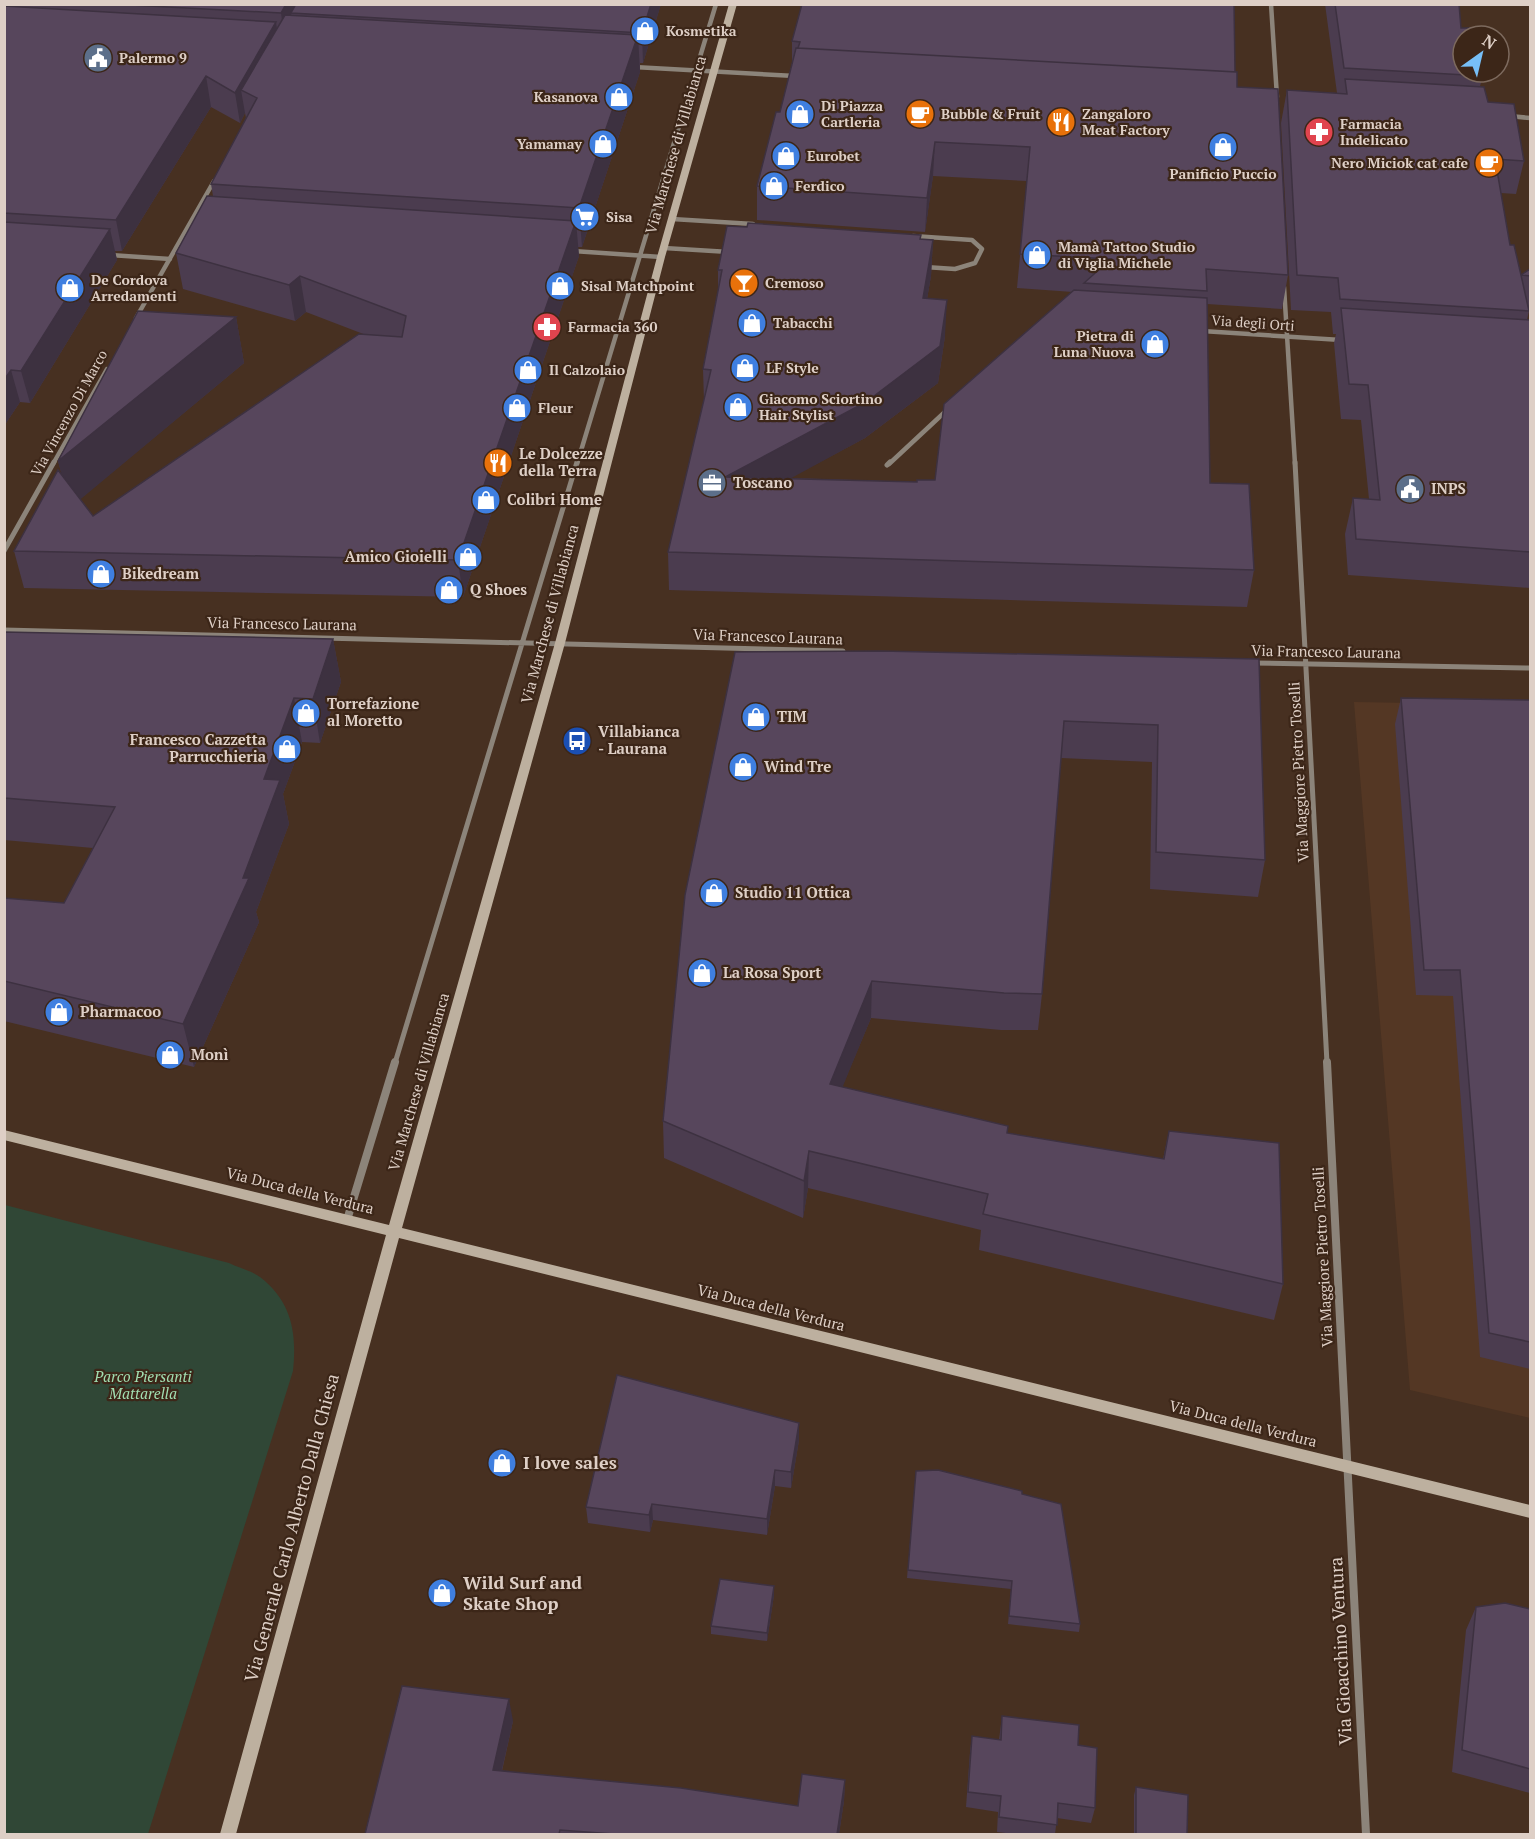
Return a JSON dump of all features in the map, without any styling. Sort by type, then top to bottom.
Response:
[{"type":"street","name":"Via Marchese di Villabianca","points":[[347,1220],[642,256],[716,4]]},
{"type":"street","name":"Via Marchese di Villabianca","points":[[394,1232],[560,643],[662,252],[733,4]]},
{"type":"street","points":[[1271,4],[1277,103]]},
{"type":"street","points":[[627,67],[798,76]]},
{"type":"street","points":[[1508,116],[1530,118]]},
{"type":"street","points":[[134,322],[218,173]]},
{"type":"street","points":[[672,219],[765,225]]},
{"type":"street","points":[[189,225],[201,226]]},
{"type":"street","points":[[903,235],[972,240],[982,249],[975,263],[955,269],[923,267]]},
{"type":"street","points":[[570,251],[642,256],[662,252],[735,253]]},
{"type":"street","points":[[99,254],[170,259]]},
{"type":"street","name":"Via Maggiore Pietro Toselli","points":[[1284,279],[1308,665],[1346,1466]]},
{"type":"street","name":"Via degli Orti","points":[[1195,331],[1344,341]]},
{"type":"street","name":"Via Vincenzo Di Marco","points":[[4,551],[111,363]]},
{"type":"street","points":[[887,465],[949,408]]},
{"type":"street","name":"Via Francesco Laurana","points":[[4,630],[854,651]]},
{"type":"street","name":"Via Francesco Laurana","points":[[1248,663],[1530,668]]},
{"type":"street","name":"Via Duca della Verdura","points":[[4,1135],[1530,1512]]},
{"type":"street","name":"Via Generale Carlo Alberto Dalla Chiesa","points":[[228,1834],[394,1232]]},
{"type":"street","name":"Via Gioacchino Ventura","points":[[1346,1466],[1366,1834]]},
{"type":"shaded area","points":[[1354,702],[1530,705],[1530,1418],[1410,1390]]},
{"type":"green space","name":"Parco Piersanti Mattarella","points":[[5,1205],[229,1263],[249,1271],[260,1277],[279,1297],[286,1308],[293,1331],[293,1371],[148,1834],[5,1834]]},
{"type":"building","points":[[112,4],[286,4],[281,13]]},
{"type":"building","points":[[296,4],[651,4],[642,33],[291,13]]},
{"type":"building","points":[[802,4],[1234,4],[1235,72],[798,48],[800,42],[792,41]]},
{"type":"building","points":[[1335,4],[1459,4],[1461,24],[1451,24],[1451,74],[1344,68]]},
{"type":"building","points":[[4,6],[276,22],[235,93],[206,76],[116,220],[4,213]]},
{"type":"building","points":[[285,15],[638,35],[579,208],[211,184],[257,98],[241,90]]},
{"type":"building","points":[[796,48],[1237,72],[1237,87],[1278,89],[1288,275],[1206,269],[1207,291],[1084,283],[1111,259],[1020,254],[1030,147],[935,142],[927,198],[757,186],[776,112],[780,112]]},
{"type":"building","points":[[1345,79],[1484,87],[1488,102],[1514,104],[1524,161],[1495,159],[1510,245],[1514,245],[1529,311],[1340,299],[1338,278],[1297,275],[1287,90],[1347,94]]},
{"type":"building","points":[[207,196],[576,221],[458,560],[14,551],[58,470],[93,516],[359,334],[402,337],[406,316],[300,276],[289,285],[176,253]]},
{"type":"building","points":[[4,222],[110,229],[21,371],[11,370],[4,380]]},
{"type":"building","points":[[748,223],[921,235],[920,239],[933,240],[923,298],[947,300],[940,346],[866,402],[725,477],[917,482],[917,480],[935,480],[944,404],[1074,290],[1207,298],[1210,483],[1249,484],[1254,570],[668,552],[711,370],[703,369],[722,270],[718,270],[727,226],[747,227]]},
{"type":"building","points":[[1530,269],[1530,276],[1521,275]]},
{"type":"building","points":[[1341,308],[1530,320],[1530,552],[1356,539],[1353,498],[1380,500],[1368,385],[1349,384]]},
{"type":"building","points":[[138,311],[236,317],[58,461]]},
{"type":"building","points":[[4,632],[333,639],[313,699],[294,698],[264,779],[280,780],[243,878],[249,878],[183,1024],[4,981],[4,898],[64,903],[115,807],[4,798]]},
{"type":"building","points":[[881,651],[1259,659],[1265,860],[1156,852],[1158,725],[1064,721],[1042,994],[1004,993],[872,981],[830,1084],[1008,1126],[1007,1133],[1164,1159],[1169,1131],[1279,1143],[1283,1284],[983,1214],[988,1194],[809,1151],[804,1181],[663,1121],[685,895],[735,652]]},
{"type":"building","points":[[1401,698],[1530,700],[1530,1342],[1489,1333],[1460,970],[1424,970]]},
{"type":"building","points":[[617,1375],[799,1423],[791,1472],[775,1470],[767,1519],[652,1504],[649,1515],[586,1507]]},
{"type":"building","points":[[938,1470],[1022,1491],[1022,1494],[1061,1504],[1080,1624],[1009,1616],[1012,1581],[908,1570],[916,1471]]},
{"type":"building","points":[[720,1579],[774,1586],[767,1633],[711,1626]]},
{"type":"building","points":[[1505,1603],[1530,1609],[1530,1769],[1462,1750],[1476,1607]]},
{"type":"building","points":[[402,1686],[509,1699],[493,1770],[681,1788],[798,1806],[802,1774],[845,1780],[837,1834],[614,1834],[560,1830],[559,1834],[365,1834]]},
{"type":"building","points":[[1002,1716],[1079,1725],[1078,1745],[1097,1748],[1095,1808],[1058,1803],[1057,1825],[999,1817],[1001,1796],[968,1792],[972,1736],[1001,1740]]},
{"type":"building","points":[[1136,1787],[1188,1795],[1187,1834],[1136,1834]]},
{"type":"place","name":"Kosmetika","points":[[645,31]]},
{"type":"place","name":"Palermo 9","points":[[98,58]]},
{"type":"place","name":"Kasanova","points":[[619,97]]},
{"type":"place","name":"Di Piazza Cartleria","points":[[800,114]]},
{"type":"place","name":"Bubble & Fruit","points":[[920,114]]},
{"type":"place","name":"Zangaloro Meat Factory","points":[[1061,122]]},
{"type":"place","name":"Farmacia Indelicato","points":[[1319,132]]},
{"type":"place","name":"Yamamay","points":[[603,144]]},
{"type":"place","name":"Panificio Puccio","points":[[1223,147]]},
{"type":"place","name":"Eurobet","points":[[786,156]]},
{"type":"place","name":"Nero Miciok cat cafe","points":[[1489,163]]},
{"type":"place","name":"Ferdico","points":[[774,186]]},
{"type":"place","name":"Sisa","points":[[585,217]]},
{"type":"place","name":"Mamà Tattoo Studio di Viglia Michele","points":[[1037,255]]},
{"type":"place","name":"Cremoso","points":[[744,283]]},
{"type":"place","name":"Sisal Matchpoint","points":[[560,286]]},
{"type":"place","name":"De Cordova Arredamenti","points":[[70,288]]},
{"type":"place","name":"Tabacchi","points":[[752,323]]},
{"type":"place","name":"Farmacia 360","points":[[547,327]]},
{"type":"place","name":"Pietra di Luna Nuova","points":[[1155,344]]},
{"type":"place","name":"LF Style","points":[[745,368]]},
{"type":"place","name":"Il Calzolaio","points":[[528,370]]},
{"type":"place","name":"Giacomo Sciortino Hair Stylist","points":[[738,407]]},
{"type":"place","name":"Fleur","points":[[517,408]]},
{"type":"place","name":"Le Dolcezze della Terra","points":[[498,463]]},
{"type":"place","name":"Toscano","points":[[712,483]]},
{"type":"place","name":"INPS","points":[[1410,489]]},
{"type":"place","name":"Colibri Home","points":[[486,500]]},
{"type":"place","name":"Amico Gioielli","points":[[468,557]]},
{"type":"place","name":"Bikedream","points":[[101,574]]},
{"type":"place","name":"Q Shoes","points":[[449,590]]},
{"type":"place","name":"Torrefazione al Moretto","points":[[306,713]]},
{"type":"place","name":"TIM","points":[[756,717]]},
{"type":"place","name":"Villabianca - Laurana","points":[[577,741]]},
{"type":"place","name":"Francesco Cazzetta Parrucchieria","points":[[287,749]]},
{"type":"place","name":"Wind Tre","points":[[743,767]]},
{"type":"place","name":"Studio 11 Ottica","points":[[714,893]]},
{"type":"place","name":"La Rosa Sport","points":[[702,973]]},
{"type":"place","name":"Pharmacoo","points":[[59,1012]]},
{"type":"place","name":"Monì","points":[[170,1055]]},
{"type":"place","name":"I love sales","points":[[502,1463]]},
{"type":"place","name":"Wild Surf and Skate Shop","points":[[442,1593]]}]
